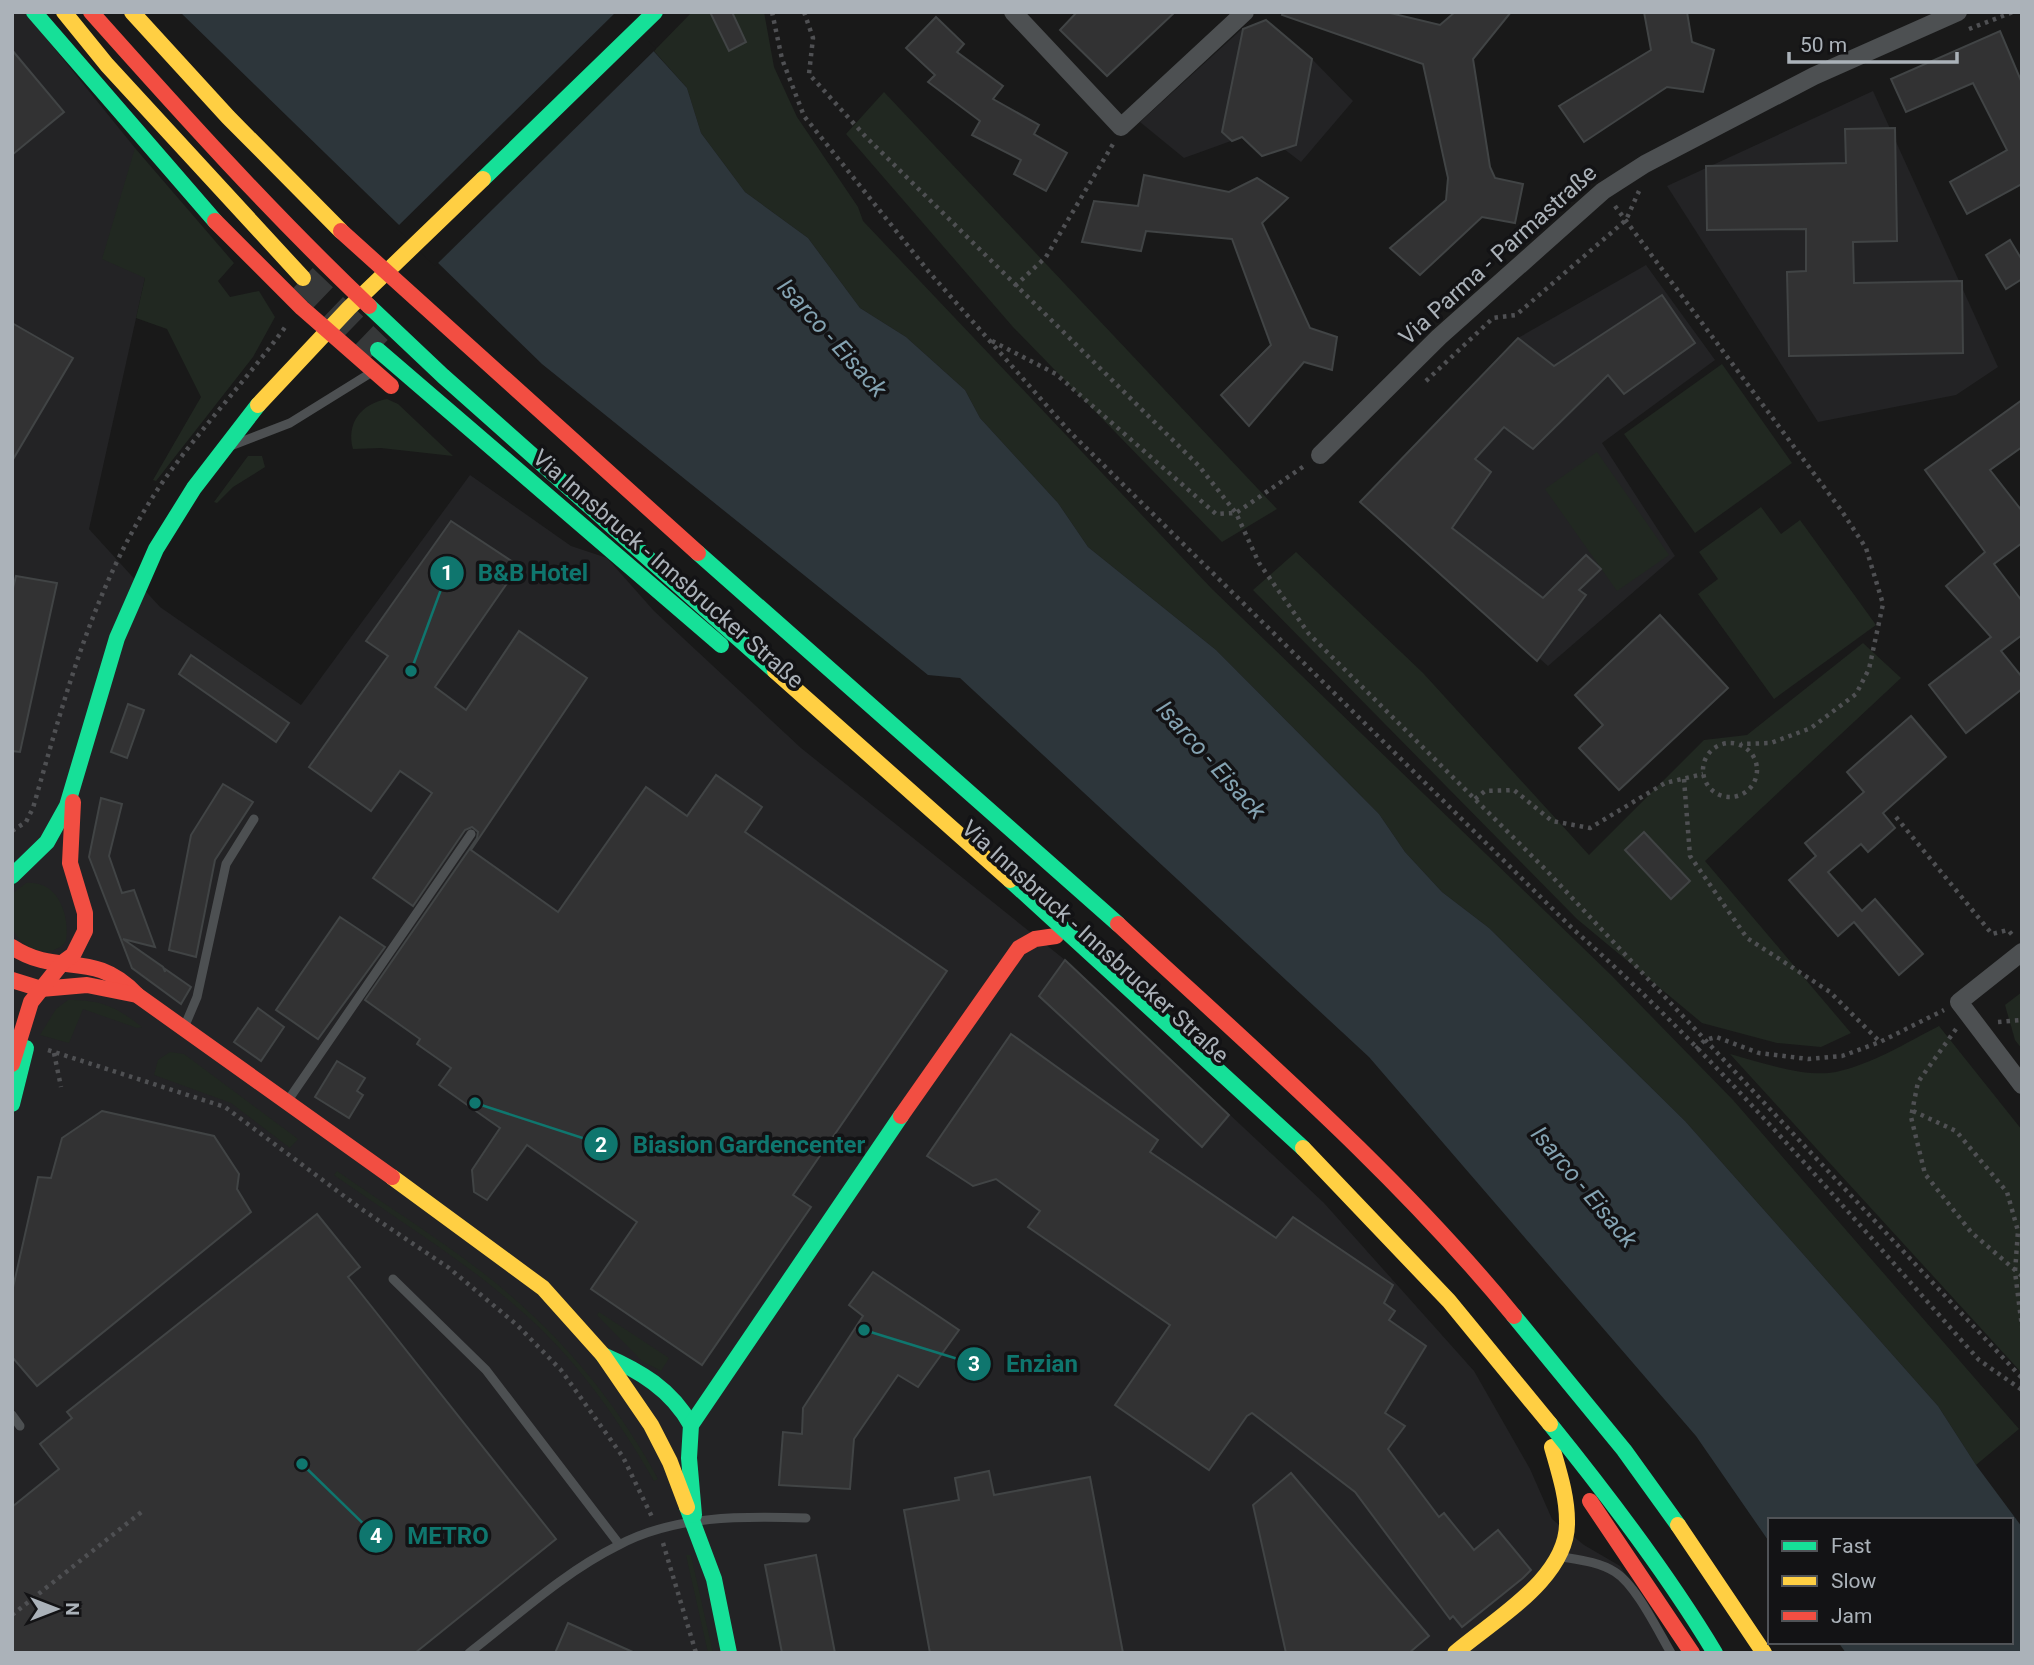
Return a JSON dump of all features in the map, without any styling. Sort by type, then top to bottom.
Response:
[{"type":"main road","points":[[34,12],[205,211],[326,330],[408,400]]},
{"type":"main road","points":[[64,12],[107,65],[303,278]]},
{"type":"main road","points":[[91,12],[206,142],[308,248],[443,376],[1013,883],[1287,1132],[1449,1301],[1592,1476],[1688,1608],[1715,1653]]},
{"type":"main road","points":[[132,12],[228,117],[386,272],[685,541],[1046,858],[1311,1102],[1479,1273],[1624,1450],[1723,1589],[1764,1653]]},
{"type":"main road","points":[[12,876],[50,836],[73,790],[95,707],[128,611],[167,528],[222,450],[252,411],[326,330],[655,12]]},
{"type":"main road","name":"Via Innsbruck - Innsbrucker Straße","points":[[378,350],[1056,936],[1317,1174],[1432,1298],[1552,1447],[1692,1653]]},
{"type":"main road","points":[[519,494],[558,524],[585,528]]},
{"type":"main road","points":[[19,846],[42,826],[73,790]]},
{"type":"main road","points":[[12,1064],[30,1002],[81,944],[85,930],[85,913],[70,863],[73,790]]},
{"type":"main road","points":[[694,1522],[693,1473],[687,1447],[691,1425],[824,1226],[1019,948],[1035,939],[1056,936]]},
{"type":"main road","points":[[12,947],[37,962],[88,963],[127,982],[137,995],[288,1101],[542,1288],[603,1356],[651,1425],[679,1480],[714,1578],[729,1653]]},
{"type":"main road","points":[[12,980],[41,989],[87,985],[137,995]]},
{"type":"main road","points":[[12,1104],[26,1045],[43,1005],[72,986]]},
{"type":"main road","points":[[603,1356],[632,1367],[677,1401],[691,1425]]},
{"type":"main road","points":[[1458,1649],[1545,1579],[1562,1557],[1568,1514],[1552,1447]]},
{"type":"street","points":[[1013,12],[1121,127],[1245,12]]},
{"type":"street","name":"Via Parma - Parmastraße","points":[[1320,455],[1440,337],[1603,191],[1645,164],[1814,76],[1958,12]]},
{"type":"street","points":[[2019,946],[1959,1002],[2022,1085]]},
{"type":"lane","points":[[222,450],[290,424],[373,371]]},
{"type":"lane","points":[[184,1028],[197,997],[226,864],[254,819]]},
{"type":"lane","points":[[288,1101],[471,834]]},
{"type":"lane","points":[[393,1279],[486,1370],[619,1544]]},
{"type":"lane","points":[[12,1415],[20,1426]]},
{"type":"lane","points":[[469,1653],[583,1565],[619,1544],[659,1530],[694,1522],[741,1516],[806,1518]]},
{"type":"lane","points":[[1562,1557],[1589,1562],[1614,1571],[1626,1580],[1671,1653]]},
{"type":"path","points":[[772,12],[782,59],[804,116],[929,272],[1070,432],[1563,919],[1633,982],[1766,1121],[1979,1360],[2022,1390]]},
{"type":"path","points":[[804,12],[813,38],[809,74],[866,137],[1199,466],[1236,513],[1259,563],[1309,634],[1475,799],[2022,1378]]},
{"type":"path","points":[[1957,34],[2013,12]]},
{"type":"path","points":[[1015,286],[1046,257],[1121,127]]},
{"type":"path","points":[[1416,390],[1493,318],[1516,315],[1626,220],[1640,189],[1648,185]]},
{"type":"path","points":[[1603,191],[1840,510],[1866,548],[1877,576],[1882,604],[1877,643],[1869,669],[1856,694],[1811,728],[1772,743],[1724,742],[1710,749],[1702,767],[1703,774],[1705,783],[1720,797],[1740,796],[1751,789],[1758,771],[1753,754],[1741,744]]},
{"type":"path","points":[[988,339],[1056,374],[1216,514],[1236,513],[1320,455]]},
{"type":"path","points":[[12,831],[26,822],[33,808],[63,697]]},
{"type":"path","points":[[1475,799],[1485,791],[1514,790],[1552,821],[1590,828],[1665,783],[1703,774]]},
{"type":"path","points":[[1684,779],[1690,856],[1748,938],[1830,992],[1880,1042]]},
{"type":"path","points":[[1896,817],[1992,934],[2008,930],[2019,946]]},
{"type":"path","points":[[1696,1049],[1705,1040],[1716,1037],[1759,1053],[1808,1059],[1842,1056],[1880,1042],[1959,1002]]},
{"type":"path","points":[[1964,1037],[1957,1028],[1918,1082],[1913,1111],[1924,1174],[1971,1232],[2022,1276]]},
{"type":"path","points":[[26,1045],[225,1107],[360,1208],[449,1268],[517,1325],[561,1370],[623,1457],[659,1530],[696,1653]]},
{"type":"path","points":[[53,1052],[61,1087]]},
{"type":"path","points":[[1913,1111],[1956,1131],[2007,1192],[2018,1231],[2015,1272],[2022,1327]]},
{"type":"path","points":[[12,1615],[144,1510]]},
{"type":"shaded area","points":[[12,12],[25,12],[135,148],[145,278],[89,529],[160,607],[301,705],[470,475],[571,546],[607,558],[654,611],[801,748],[1065,960],[1324,1203],[1474,1371],[1530,1469],[1552,1519],[1584,1545],[1620,1566],[1675,1653],[12,1653]]},
{"type":"shaded area","points":[[692,12],[764,12],[774,67],[797,117],[858,207],[863,221],[1212,589],[1611,975],[1733,1100],[2019,1429],[1976,1465],[1938,1406],[1685,1121],[1489,928],[1442,892],[1405,852],[1379,814],[1216,650],[1088,547],[1058,503],[980,418],[965,390],[906,337],[860,308],[808,238],[745,192],[701,133],[687,88],[654,51]]},
{"type":"shaded area","points":[[1266,20],[1312,59],[1353,101],[1301,162],[1284,149],[1262,156],[1242,137],[1184,158],[1140,122],[1243,28]]},
{"type":"shaded area","points":[[1873,91],[1998,367],[1956,395],[1818,422],[1667,186]]},
{"type":"shaded area","points":[[884,92],[1277,509],[1222,542],[1013,327],[846,134]]},
{"type":"shaded area","points":[[135,148],[234,263],[218,281],[230,297],[259,291],[275,317],[253,357],[156,481],[153,480],[201,397],[167,329],[136,318],[145,278],[102,259]]},
{"type":"shaded area","points":[[1646,265],[1715,360],[1602,443],[1675,556],[1548,666],[1360,502],[1518,338]]},
{"type":"shaded area","points":[[1722,364],[1792,463],[1695,533],[1624,434]]},
{"type":"shaded area","points":[[387,399],[398,404],[453,456],[381,448],[353,449],[352,431],[358,416],[370,405]]},
{"type":"shaded area","points":[[1597,452],[1669,555],[1617,591],[1545,489]]},
{"type":"shaded area","points":[[248,456],[262,456],[265,467],[233,487],[217,503],[214,502]]},
{"type":"shaded area","points":[[1761,507],[1781,534],[1800,520],[1876,625],[1774,699],[1698,594],[1718,579],[1699,552]]},
{"type":"shaded area","points":[[1296,552],[1423,673],[1589,855],[1704,740],[1747,735],[1863,643],[1901,678],[1705,861],[1851,1033],[1821,1047],[1777,1043],[1702,1023],[1577,919],[1253,590]]},
{"type":"shaded area","points":[[26,883],[46,887],[60,901],[67,931],[66,941],[60,947],[45,951],[36,950],[16,935],[12,920],[12,894]]},
{"type":"shaded area","points":[[2022,992],[2022,1049],[2015,1040],[2005,1005]]},
{"type":"shaded area","points":[[68,1000],[90,1001],[107,1006],[142,1027],[137,1028],[83,1009],[69,1043],[40,1035],[56,1009]]},
{"type":"shaded area","points":[[1939,1026],[2022,1130],[2022,1382],[2020,1371],[1730,1054],[1797,1071],[1836,1072],[1876,1058]]},
{"type":"shaded area","points":[[170,1052],[184,1054],[298,1139],[290,1148],[231,1103],[154,1075],[158,1060]]},
{"type":"shaded area","points":[[337,1171],[486,1275],[550,1332],[601,1391],[632,1434],[658,1479],[654,1481],[627,1437],[581,1373],[528,1317],[433,1243],[334,1175]]},
{"type":"shaded area","points":[[599,1312],[669,1358],[661,1371],[642,1361],[597,1315]]},
{"type":"shaded area","points":[[686,1555],[691,1555],[713,1653],[708,1653]]},
{"type":"water","name":"Isarco - Eisack","points":[[180,12],[618,12],[687,88],[701,133],[745,192],[808,238],[860,308],[906,337],[965,390],[980,418],[1058,503],[1088,547],[1216,650],[1379,814],[1405,852],[1442,892],[1489,928],[1685,1121],[1938,1406],[1976,1465],[2022,1527],[2022,1653],[1846,1653],[1839,1644],[2013,1644],[2013,1518],[1768,1518],[1768,1540],[1696,1436],[1369,1057],[960,678],[928,675],[542,364]]},
{"type":"pier","points":[[616,12],[623,12],[656,49],[435,266],[396,228]]},
{"type":"building","points":[[710,12],[732,12],[746,42],[729,51]]},
{"type":"building","points":[[1077,12],[1175,12],[1107,76],[1060,30]]},
{"type":"building","points":[[1283,12],[1386,12],[1440,25],[1455,12],[1511,12],[1473,59],[1490,167],[1495,178],[1523,184],[1515,223],[1482,217],[1420,275],[1390,248],[1446,200],[1448,178],[1423,64],[1282,15]]},
{"type":"building","points":[[1644,12],[1687,12],[1692,42],[1714,50],[1703,92],[1667,87],[1584,142],[1559,106],[1651,50]]},
{"type":"building","points":[[936,17],[964,44],[957,52],[1003,86],[993,99],[1039,125],[1034,134],[1067,153],[1046,191],[1014,174],[1021,160],[972,135],[980,121],[928,82],[935,75],[906,48]]},
{"type":"building","points":[[1266,20],[1312,59],[1296,145],[1262,156],[1242,137],[1232,141],[1222,132],[1243,29]]},
{"type":"building","points":[[2000,31],[2022,83],[2022,184],[1967,214],[1950,182],[2007,150],[1973,83],[1906,112],[1891,79]]},
{"type":"building","points":[[12,50],[64,112],[12,155]]},
{"type":"building","points":[[1895,128],[1897,241],[1853,242],[1854,283],[1962,281],[1963,353],[1789,356],[1787,272],[1806,271],[1806,229],[1707,230],[1706,166],[1846,163],[1845,129]]},
{"type":"building","points":[[1144,175],[1229,192],[1257,178],[1288,198],[1262,223],[1310,328],[1337,337],[1332,370],[1304,362],[1249,426],[1221,395],[1271,345],[1232,239],[1146,231],[1141,251],[1082,242],[1094,201],[1138,206]]},
{"type":"building","points":[[2010,240],[2022,260],[2022,279],[2006,289],[1986,255]]},
{"type":"building","points":[[1662,295],[1695,343],[1624,394],[1608,375],[1533,449],[1504,427],[1475,459],[1491,472],[1452,528],[1543,598],[1586,555],[1601,569],[1579,590],[1586,595],[1537,661],[1360,502],[1518,338],[1554,366]]},
{"type":"building","points":[[12,323],[73,358],[12,461]]},
{"type":"building","points":[[2022,400],[2022,447],[1990,470],[2022,511],[2022,543],[1994,564],[2022,601],[2022,635],[2001,651],[2022,677],[2022,689],[1966,733],[1929,685],[1991,637],[1946,586],[1985,552],[1925,470]]},
{"type":"building","points":[[451,521],[519,566],[435,687],[466,710],[519,631],[587,678],[471,850],[558,912],[646,787],[687,816],[716,775],[762,807],[745,832],[947,971],[793,1195],[811,1207],[702,1365],[591,1289],[637,1222],[527,1145],[487,1200],[474,1192],[472,1170],[500,1128],[439,1085],[451,1068],[417,1044],[420,1039],[365,1000],[477,838],[478,832],[472,827],[465,830],[413,906],[373,878],[432,793],[400,771],[371,811],[309,767],[388,656],[366,641]]},
{"type":"building","points":[[16,576],[57,583],[20,752],[12,751],[12,592]]},
{"type":"building","points":[[1660,615],[1728,688],[1619,790],[1579,748],[1603,725],[1575,695]]},
{"type":"building","points":[[191,655],[289,723],[276,742],[179,674]]},
{"type":"building","points":[[128,704],[144,710],[127,758],[111,752]]},
{"type":"building","points":[[1911,716],[1946,757],[1883,813],[1895,828],[1868,852],[1861,844],[1828,872],[1862,911],[1875,899],[1923,954],[1899,975],[1854,922],[1838,936],[1789,880],[1816,856],[1805,843],[1864,792],[1847,772]]},
{"type":"building","points":[[223,784],[253,802],[215,860],[196,957],[169,950],[191,835]]},
{"type":"building","points":[[101,798],[122,804],[109,856],[122,893],[134,890],[155,947],[123,939],[163,967],[165,972],[165,969],[191,987],[181,1004],[132,968],[89,857]]},
{"type":"building","points":[[1644,832],[1690,881],[1671,899],[1625,850]]},
{"type":"building","points":[[340,917],[385,947],[318,1039],[276,1010]]},
{"type":"building","points":[[1065,960],[1229,1115],[1202,1147],[1039,996]]},
{"type":"building","points":[[258,1008],[284,1027],[261,1061],[234,1042]]},
{"type":"building","points":[[1011,1034],[1158,1140],[1150,1152],[1276,1238],[1293,1217],[1393,1285],[1384,1303],[1395,1311],[1389,1320],[1426,1346],[1385,1413],[1405,1426],[1388,1449],[1439,1517],[1444,1513],[1474,1550],[1498,1530],[1531,1570],[1523,1578],[1462,1627],[1453,1616],[1450,1619],[1355,1492],[1252,1413],[1247,1416],[1209,1470],[1115,1405],[1170,1325],[1028,1227],[1040,1211],[996,1179],[973,1186],[927,1156]]},
{"type":"building","points":[[337,1061],[365,1078],[357,1091],[363,1095],[349,1118],[315,1097]]},
{"type":"building","points":[[102,1111],[214,1136],[239,1174],[237,1189],[251,1212],[37,1386],[12,1357],[12,1292],[38,1177],[51,1178],[62,1138]]},
{"type":"building","points":[[317,1214],[360,1267],[348,1277],[556,1539],[415,1653],[12,1653],[12,1507],[59,1469],[40,1444],[72,1418],[67,1412]]},
{"type":"building","points":[[873,1272],[959,1330],[918,1387],[898,1375],[854,1439],[850,1489],[779,1485],[783,1432],[802,1434],[803,1408],[863,1316],[849,1305]]},
{"type":"building","points":[[989,1471],[994,1495],[1090,1477],[1123,1653],[930,1653],[904,1510],[959,1500],[955,1478]]},
{"type":"building","points":[[1291,1473],[1429,1636],[1409,1653],[1286,1653],[1253,1505]]},
{"type":"building","points":[[816,1555],[835,1653],[782,1653],[765,1565]]},
{"type":"building","points":[[568,1623],[635,1653],[555,1653]]},
{"type":"tunnel","points":[[303,278],[378,350]]},
{"type":"traffic: fast","points":[[34,12],[215,221]]},
{"type":"traffic: fast","points":[[483,179],[655,12]]},
{"type":"traffic: fast","points":[[369,306],[443,376],[775,671]]},
{"type":"traffic: fast","points":[[378,350],[721,645]]},
{"type":"traffic: fast","points":[[12,876],[47,842],[67,806],[117,638],[156,549],[194,488],[258,405]]},
{"type":"traffic: fast","points":[[698,553],[1118,924]]},
{"type":"traffic: fast","points":[[1010,880],[1303,1148]]},
{"type":"traffic: fast","points":[[12,1104],[26,1048]]},
{"type":"traffic: fast","points":[[694,1515],[689,1458],[691,1425],[901,1116]]},
{"type":"traffic: fast","points":[[1514,1316],[1624,1450],[1678,1525]]},
{"type":"traffic: fast","points":[[603,1355],[653,1382],[674,1401],[691,1425]]},
{"type":"traffic: fast","points":[[1550,1424],[1637,1536],[1715,1653]]},
{"type":"traffic: fast","points":[[687,1507],[714,1579],[729,1653]]},
{"type":"traffic: slow","points":[[64,12],[107,65],[303,278]]},
{"type":"traffic: slow","points":[[132,12],[228,117],[341,231]]},
{"type":"traffic: slow","points":[[258,405],[349,308],[483,179]]},
{"type":"traffic: slow","points":[[775,671],[1010,880]]},
{"type":"traffic: slow","points":[[1303,1148],[1449,1301],[1550,1424]]},
{"type":"traffic: slow","points":[[392,1177],[543,1288],[603,1355],[651,1425],[670,1462],[687,1507]]},
{"type":"traffic: slow","points":[[1455,1653],[1526,1596],[1556,1561],[1564,1542],[1567,1512],[1552,1447]]},
{"type":"traffic: slow","points":[[1678,1525],[1764,1653]]},
{"type":"traffic: jam","points":[[91,12],[262,199],[369,306]]},
{"type":"traffic: jam","points":[[215,221],[302,308],[391,386]]},
{"type":"traffic: jam","points":[[341,231],[698,553]]},
{"type":"traffic: jam","points":[[12,1064],[31,1002],[62,963],[73,955],[85,931],[85,913],[70,863],[73,802]]},
{"type":"traffic: jam","points":[[1118,924],[1373,1162],[1469,1263],[1514,1316]]},
{"type":"traffic: jam","points":[[901,1116],[1019,948],[1035,939],[1056,936]]},
{"type":"traffic: jam","points":[[12,947],[45,961],[91,967],[106,972],[137,995]]},
{"type":"traffic: jam","points":[[12,980],[41,989],[87,985],[137,995],[392,1177]]},
{"type":"traffic: jam","points":[[1590,1501],[1692,1653]]},
{"type":"place","name":"B&B Hotel","points":[[411,671]]},
{"type":"place","name":"Biasion Gardencenter","points":[[475,1103]]},
{"type":"place","name":"Enzian","points":[[864,1330]]},
{"type":"place","name":"METRO","points":[[302,1464]]}]
